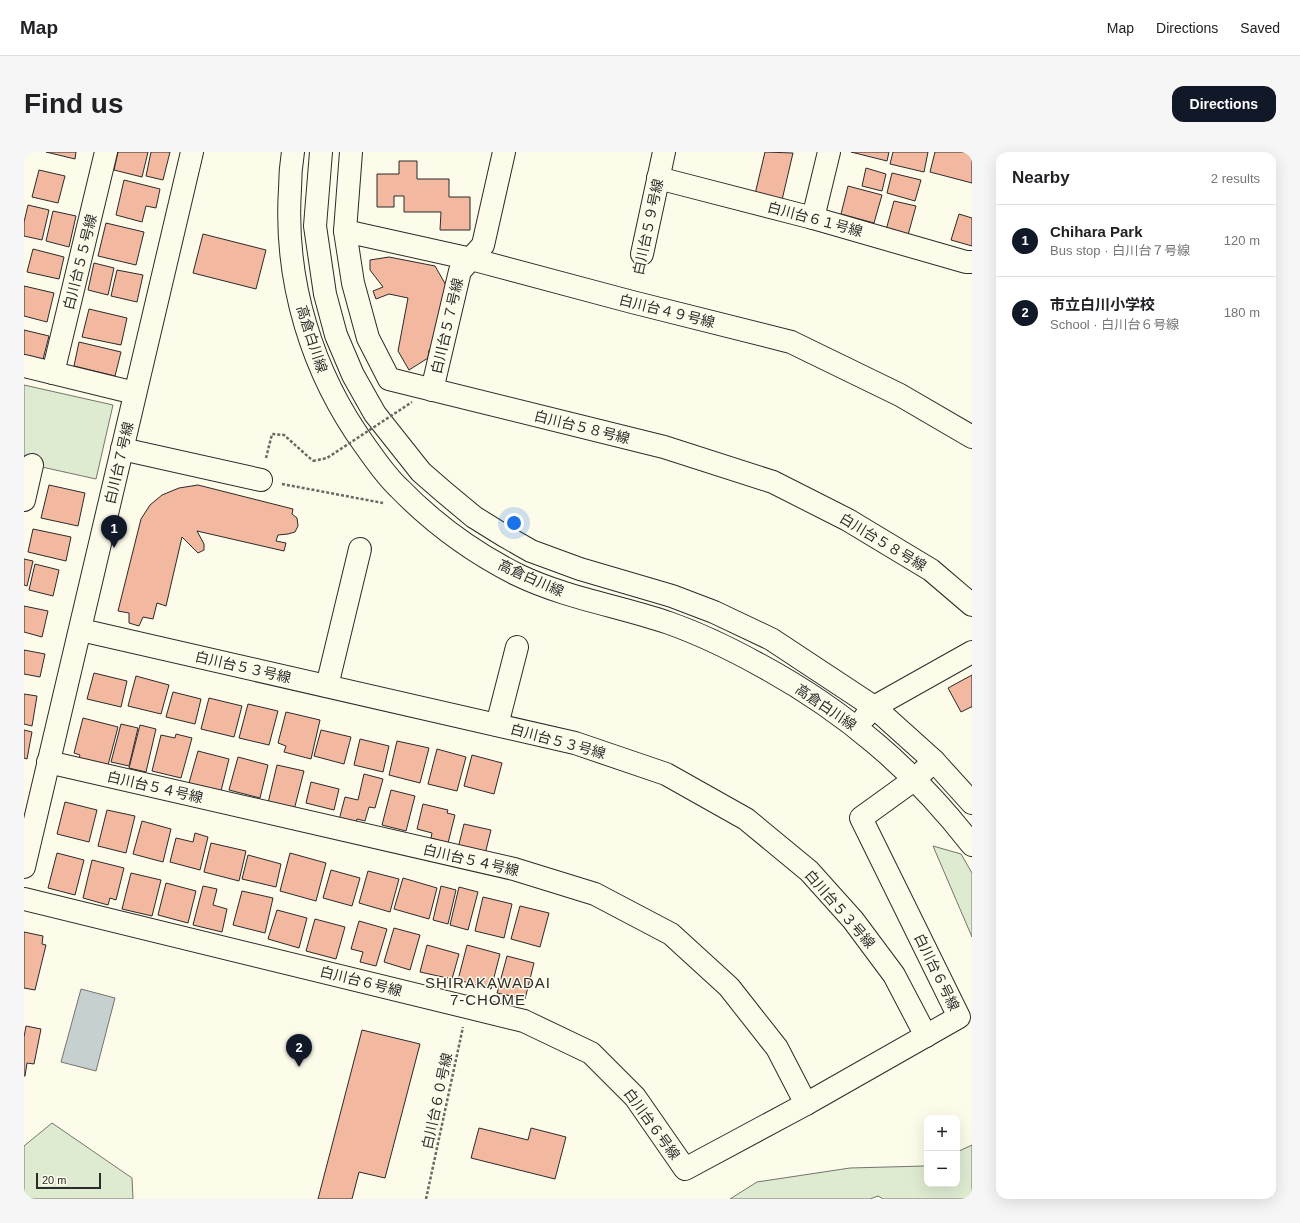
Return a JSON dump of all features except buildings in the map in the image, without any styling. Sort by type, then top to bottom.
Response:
[{"type":"street","name":"白川台５５号線","points":[[53,373],[106,152]]},
{"type":"street","name":"白川台７号線","points":[[24,867],[48,762],[81,630],[192,152]]},
{"type":"street","name":"高倉白川線","points":[[293,152],[289,201],[291,258],[298,297],[310,340],[326,382],[352,428],[381,468],[399,488],[423,511],[456,538],[482,555],[520,576],[572,596],[669,623],[760,665],[822,702],[857,727],[915,779],[953,821],[972,845]]},
{"type":"street","name":"高倉白川線","points":[[321,152],[316,226],[325,294],[336,335],[353,375],[375,414],[421,472],[474,517],[531,551],[580,569],[672,596],[714,612],[771,639],[874,707],[934,761],[972,803]]},
{"type":"street","name":"白川台５８号線","points":[[351,152],[345,231],[353,283],[368,338],[388,379],[664,447],[773,482],[848,520],[931,570],[972,605]]},
{"type":"street","name":"白川台５７号線","points":[[432,390],[460,271],[483,245],[504,152]]},
{"type":"street","name":"白川台５９号線","points":[[642,254],[664,152]]},
{"type":"street","points":[[813,218],[829,152]]},
{"type":"street","name":"白川台６１号線","points":[[658,178],[813,218],[966,262],[972,262]]},
{"type":"street","name":"白川台４９号線","points":[[345,231],[471,258],[632,302],[791,342],[900,395],[972,437]]},
{"type":"street","points":[[24,366],[135,393]]},
{"type":"street","points":[[122,449],[261,480]]},
{"type":"street","points":[[24,500],[32,465]]},
{"type":"street","points":[[327,686],[360,549]]},
{"type":"street","name":"白川台５３号線","points":[[81,630],[575,743],[666,774],[746,819],[808,870],[853,920],[894,975],[926,1036]]},
{"type":"street","points":[[497,725],[517,647]]},
{"type":"street","points":[[857,727],[874,707],[972,652]]},
{"type":"street","points":[[915,779],[934,761]]},
{"type":"street","name":"白川台５４号線","points":[[48,762],[514,869],[595,894],[671,934],[729,987],[777,1048],[806,1104]]},
{"type":"street","name":"白川台６号線","points":[[24,899],[524,1021],[591,1053],[636,1097],[685,1169],[806,1104],[959,1017],[861,818],[915,779]]},
{"type":"path","points":[[385,504],[261,480],[272,434],[284,435],[313,460],[327,458],[412,402]]},
{"type":"path","name":"白川台６０号線","points":[[426,1199],[468,1007]]},
{"type":"green space","points":[[24,385],[113,405],[96,479],[24,463]]},
{"type":"green space","points":[[933,846],[961,854],[972,873],[972,937]]},
{"type":"green space","points":[[52,1123],[132,1178],[133,1199],[24,1199],[24,1146]]},
{"type":"green space","points":[[972,1145],[972,1199],[883,1199],[878,1196],[870,1199],[730,1199],[757,1182],[850,1168],[924,1166],[924,1187],[960,1187],[960,1151]]},
{"type":"shaded area","points":[[81,989],[115,998],[96,1071],[61,1062]]},
{"type":"place","name":"Chihara Park","points":[[114,548]]},
{"type":"place","name":"市立白川小学校","points":[[299,1067]]},
{"type":"district","name":"SHIRAKAWADAI 7-CHOME","points":[[488,990]]}]
